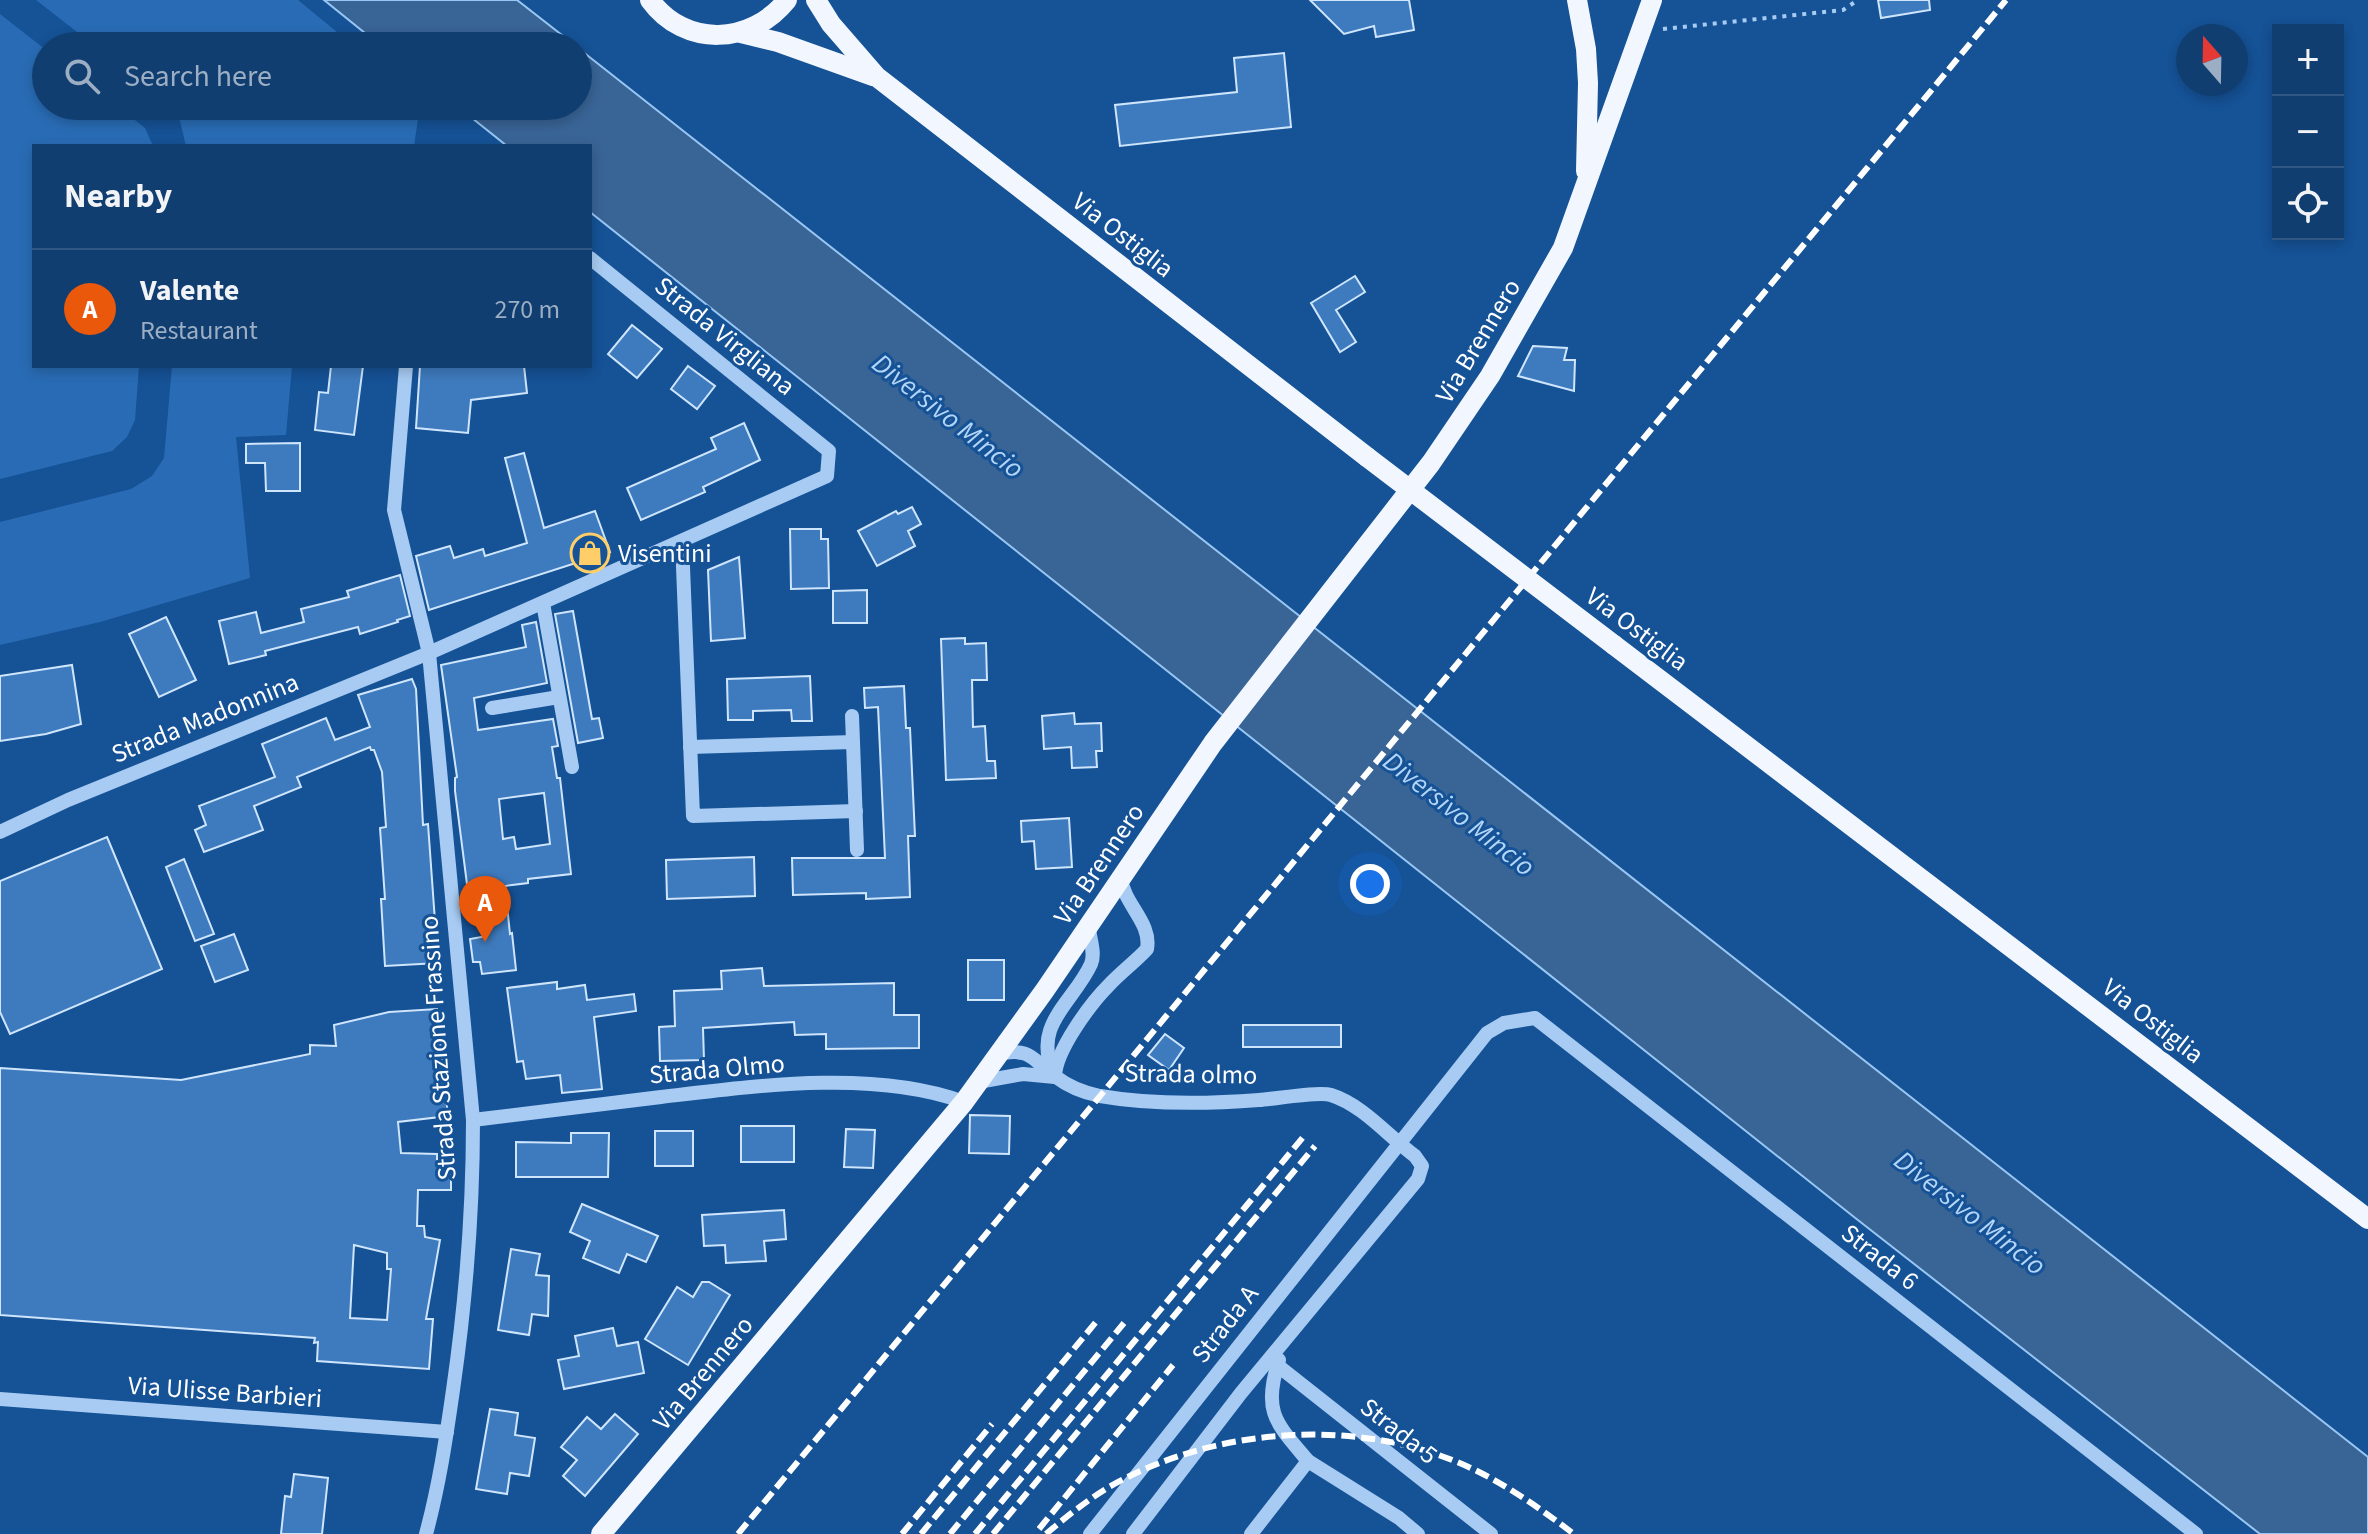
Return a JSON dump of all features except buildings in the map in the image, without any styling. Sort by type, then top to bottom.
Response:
[{"type":"main road","name":"Via Ostiglia","points":[[650,0],[667,18],[688,30],[710,35],[741,33],[778,42],[877,77]]},
{"type":"main road","points":[[741,33],[765,21],[787,0]]},
{"type":"main road","name":"Via Ostiglia","points":[[816,0],[837,32],[877,77],[1367,457],[2368,1219]]},
{"type":"main road","name":"Via Brennero","points":[[1577,0],[1586,49],[1588,83],[1585,187]]},
{"type":"main road","name":"Via Brennero","points":[[601,1534],[964,1102],[1089,926],[1213,743],[1431,463],[1490,376],[1563,248],[1652,0]]},
{"type":"street","name":"Strada Virgliana","points":[[592,260],[829,451]]},
{"type":"street","points":[[406,368],[394,510],[429,653]]},
{"type":"street","name":"Strada Madonnina","points":[[0,832],[97,788],[429,653],[827,476],[829,451]]},
{"type":"street","points":[[682,542],[693,816],[856,811]]},
{"type":"street","points":[[543,603],[572,767]]},
{"type":"street","name":"Strada Stazione Frassino","points":[[426,1534],[439,1484],[447,1432],[466,1287],[473,1186],[473,1120],[429,653]]},
{"type":"street","points":[[492,708],[559,697]]},
{"type":"street","points":[[852,716],[857,850]]},
{"type":"street","points":[[690,747],[853,742]]},
{"type":"street","points":[[1055,1077],[1062,1051],[1097,1000],[1147,949],[1149,940],[1145,926],[1122,890],[1121,877]]},
{"type":"street","points":[[1055,1077],[1049,1063],[1047,1036],[1052,1023],[1091,964],[1093,952],[1089,926]]},
{"type":"street","name":"Strada A","points":[[1090,1534],[1487,1033],[1504,1023],[1535,1018]]},
{"type":"street","name":"Strada 6","points":[[1535,1018],[2196,1534]]},
{"type":"street","name":"Strada olmo","points":[[998,1054],[1010,1051],[1030,1054],[1055,1077],[1079,1091],[1138,1100],[1218,1103],[1330,1095],[1355,1108],[1398,1143]]},
{"type":"street","name":"Strada olmo","points":[[978,1082],[1023,1074],[1055,1077]]},
{"type":"street","name":"Strada Olmo","points":[[473,1120],[754,1086],[897,1086],[922,1089],[964,1102]]},
{"type":"street","points":[[1133,1534],[1422,1171],[1415,1156],[1398,1143]]},
{"type":"street","points":[[1290,1334],[1277,1365],[1272,1389],[1272,1411],[1278,1425],[1308,1461],[1399,1518],[1418,1534]]},
{"type":"street","name":"Strada 5","points":[[1277,1365],[1491,1534]]},
{"type":"street","name":"Via Ulisse Barbieri","points":[[0,1399],[447,1432]]},
{"type":"street","points":[[1251,1534],[1308,1461]]},
{"type":"path","points":[[1641,29],[1680,29],[1843,10],[1858,0]]},
{"type":"shaded area","points":[[36,0],[298,0],[337,32],[77,32]]},
{"type":"shaded area","points":[[0,14],[32,39],[32,120],[135,120],[145,128],[152,144],[32,144],[32,368],[139,368],[135,420],[127,437],[112,451],[0,479]]},
{"type":"shaded area","points":[[418,120],[414,144],[186,144],[180,121]]},
{"type":"shaded area","points":[[172,368],[292,368],[286,435],[236,437],[250,578],[100,622],[0,645],[0,522],[131,489],[152,476],[164,458]]},
{"type":"water","points":[[324,0],[517,0],[558,32],[364,32]]},
{"type":"water","name":"Diversivo Mincio","points":[[592,59],[2368,1457],[2368,1534],[2260,1534],[1854,1217],[592,214],[592,144],[504,144],[474,120],[592,120]]},
{"type":"railway","points":[[738,1534],[2006,0]]},
{"type":"railway","points":[[975,1534],[1304,1136]]},
{"type":"railway","points":[[993,1534],[1315,1146]]},
{"type":"railway","points":[[921,1534],[1096,1322]]},
{"type":"railway","points":[[950,1534],[1124,1323]]},
{"type":"railway","points":[[1039,1529],[1173,1365]]},
{"type":"railway","points":[[902,1534],[992,1424]]},
{"type":"railway","points":[[1046,1534],[1109,1487],[1147,1468],[1188,1453],[1274,1436],[1317,1435],[1361,1437],[1444,1457],[1496,1481],[1574,1534]]},
{"type":"place","name":"Visentini","points":[[590,553]]},
{"type":"place","name":"Valente","points":[[485,942]]}]
